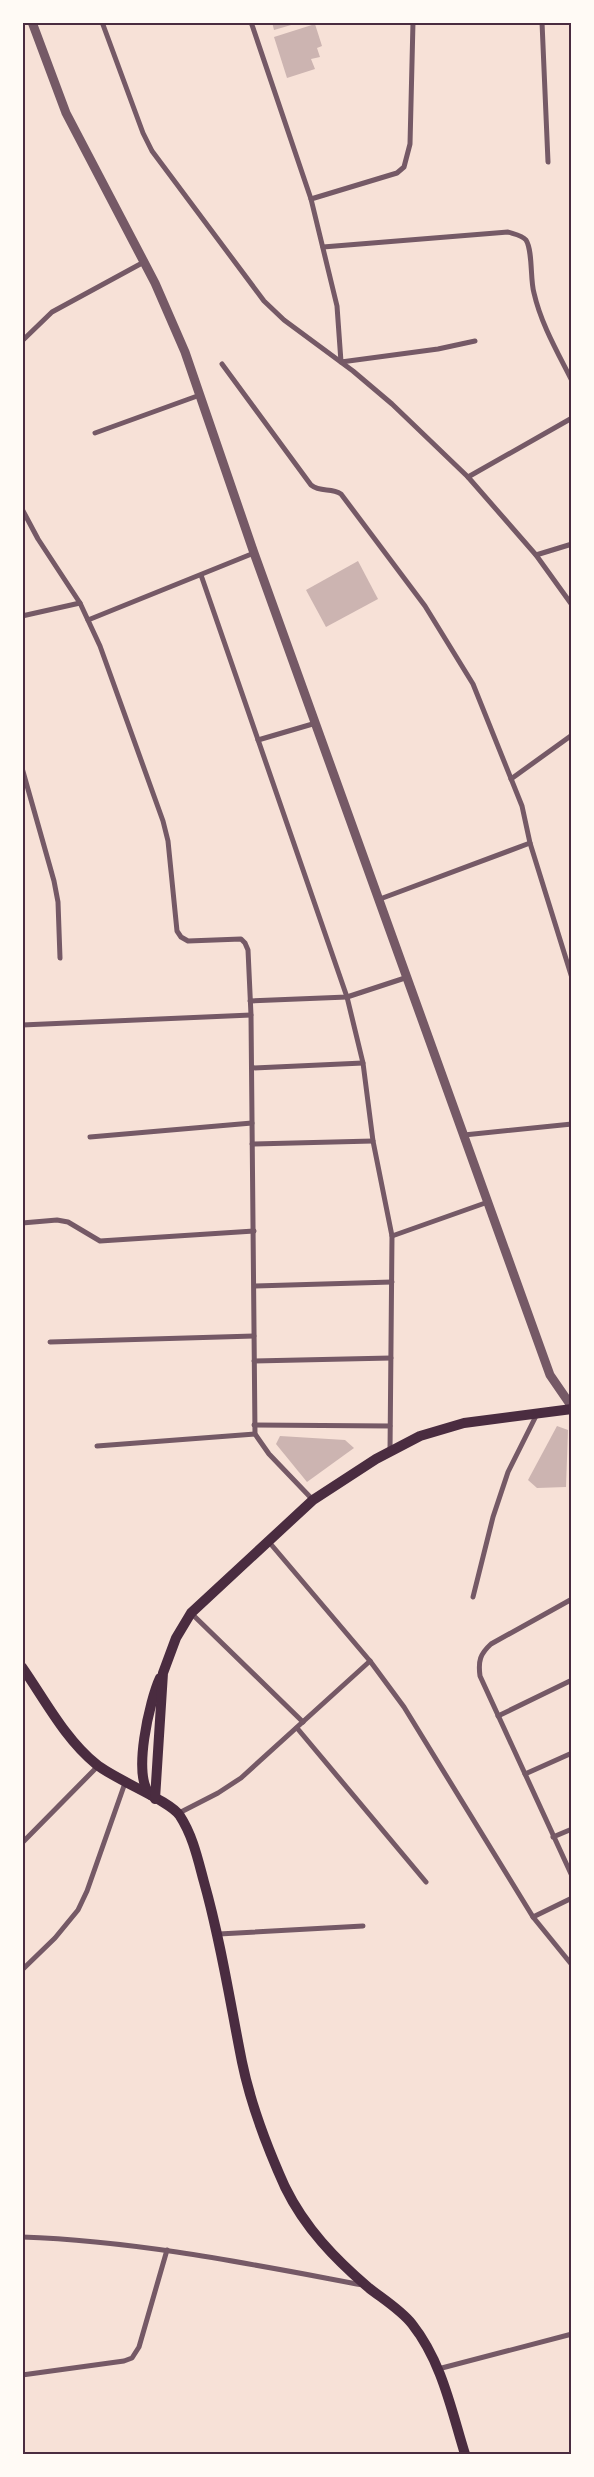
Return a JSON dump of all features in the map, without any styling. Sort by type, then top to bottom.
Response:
[{"type":"main road","points":[[155,1799],[144,1787],[142,1768],[148,1714],[153,1693],[163,1673],[176,1638],[192,1613],[268,1541],[313,1500],[390,1452],[420,1436],[464,1423],[572,1408]]},
{"type":"main road","points":[[23,1668],[83,1753],[98,1766],[125,1783],[168,1804],[178,1813],[196,1854],[219,1934],[243,2064],[264,2137],[286,2188],[302,2219],[322,2244],[367,2286],[410,2322],[432,2353],[465,2454]]},
{"type":"main road","points":[[155,1799],[163,1673]]},
{"type":"street","points":[[32,22],[66,113],[171,318],[200,395],[254,554],[380,899],[550,1375],[572,1408]]},
{"type":"street","points":[[102,22],[143,134],[164,169],[264,301],[284,320],[341,362],[392,404],[468,477],[536,555],[572,605]]},
{"type":"street","points":[[251,22],[311,199],[338,306],[341,362]]},
{"type":"street","points":[[311,199],[397,173],[404,167],[410,144],[413,22]]},
{"type":"street","points":[[542,22],[548,162]]},
{"type":"street","points":[[323,247],[508,232],[519,235],[526,240],[533,292],[540,315],[572,381]]},
{"type":"street","points":[[22,341],[52,312],[144,262]]},
{"type":"street","points":[[341,362],[438,349],[475,340]]},
{"type":"street","points":[[222,364],[311,485],[317,490],[334,490],[341,494],[425,606],[473,684],[522,806],[530,843],[572,978]]},
{"type":"street","points":[[95,433],[200,395]]},
{"type":"street","points":[[468,477],[572,418]]},
{"type":"street","points":[[22,508],[38,538],[80,603],[100,646],[163,822],[168,841],[177,931],[181,938],[188,941],[236,938],[245,943],[248,950],[252,1015],[255,1434],[269,1454],[313,1500]]},
{"type":"street","points":[[536,555],[572,544]]},
{"type":"street","points":[[88,620],[254,554]]},
{"type":"street","points":[[200,575],[347,998],[362,1063],[373,1141],[392,1236],[390,1452]]},
{"type":"street","points":[[22,616],[80,603]]},
{"type":"street","points":[[258,740],[316,723]]},
{"type":"street","points":[[511,779],[572,735]]},
{"type":"street","points":[[22,768],[54,881],[58,902],[60,958]]},
{"type":"street","points":[[380,899],[530,843]]},
{"type":"street","points":[[250,1001],[347,998],[408,977]]},
{"type":"street","points":[[22,1025],[252,1015]]},
{"type":"street","points":[[252,1068],[362,1063]]},
{"type":"street","points":[[90,1137],[252,1123]]},
{"type":"street","points":[[464,1136],[572,1124]]},
{"type":"street","points":[[252,1144],[373,1141]]},
{"type":"street","points":[[392,1236],[488,1202]]},
{"type":"street","points":[[22,1223],[57,1220],[68,1222],[91,1238],[100,1241],[254,1231]]},
{"type":"street","points":[[255,1286],[392,1282]]},
{"type":"street","points":[[50,1342],[254,1336]]},
{"type":"street","points":[[254,1361],[391,1358]]},
{"type":"street","points":[[473,1597],[493,1517],[508,1472],[538,1414]]},
{"type":"street","points":[[254,1425],[390,1426]]},
{"type":"street","points":[[97,1446],[255,1434]]},
{"type":"street","points":[[268,1541],[370,1661],[420,1732],[533,1917],[572,1965]]},
{"type":"street","points":[[572,1599],[492,1644],[481,1652],[478,1664],[480,1676],[572,1876]]},
{"type":"street","points":[[192,1613],[303,1722]]},
{"type":"street","points":[[178,1813],[218,1794],[241,1778],[370,1661]]},
{"type":"street","points":[[498,1716],[572,1680]]},
{"type":"street","points":[[297,1728],[426,1882]]},
{"type":"street","points":[[524,1774],[572,1753]]},
{"type":"street","points":[[22,1843],[98,1766]]},
{"type":"street","points":[[22,1970],[55,1938],[78,1910],[87,1891],[125,1783]]},
{"type":"street","points":[[553,1837],[572,1829]]},
{"type":"street","points":[[533,1917],[572,1898]]},
{"type":"street","points":[[219,1934],[363,1926]]},
{"type":"street","points":[[22,2237],[167,2250],[367,2286]]},
{"type":"street","points":[[22,2375],[124,2361],[132,2358],[139,2347],[167,2250]]},
{"type":"street","points":[[438,2369],[572,2334]]},
{"type":"building","points":[[272,22],[298,22],[298,23],[274,30]]},
{"type":"building","points":[[315,24],[322,46],[317,48],[320,57],[311,59],[315,69],[287,78],[274,37]]},
{"type":"building","points":[[358,561],[378,599],[326,627],[306,590]]},
{"type":"building","points":[[557,1426],[568,1430],[566,1487],[537,1488],[528,1480]]},
{"type":"building","points":[[280,1436],[345,1440],[354,1448],[307,1482],[276,1444]]}]
